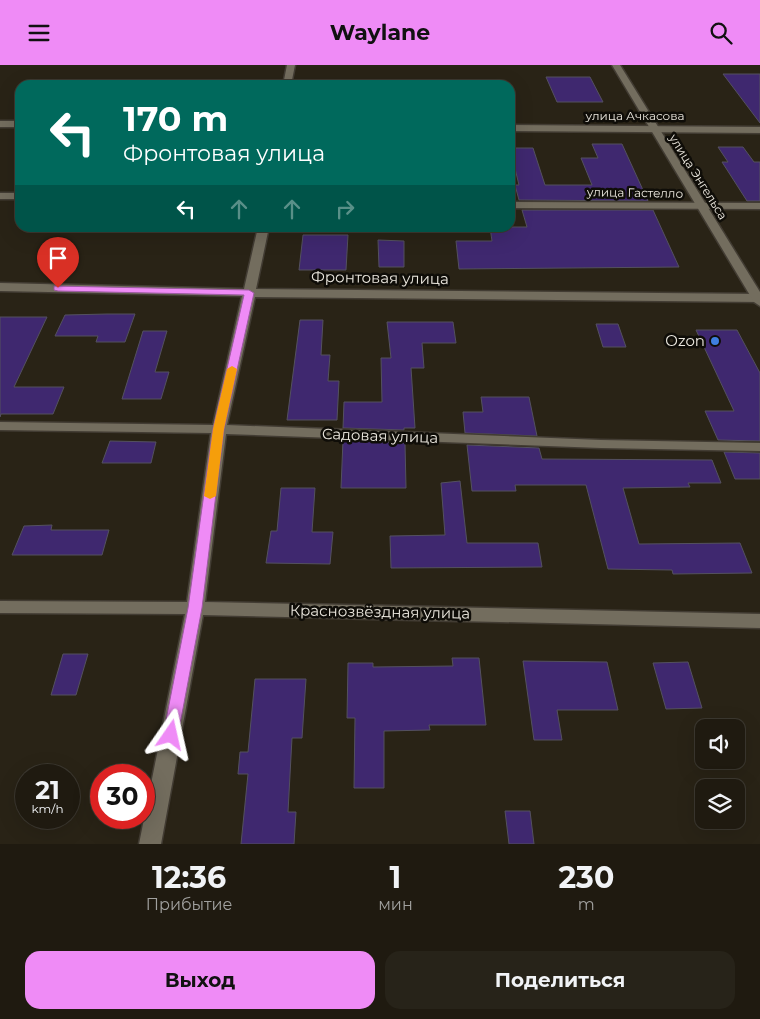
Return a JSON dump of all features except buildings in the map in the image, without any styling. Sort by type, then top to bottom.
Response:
[{"type":"street","points":[[289,80],[291,65]]},
{"type":"street","name":"улица Энгельса","points":[[616,65],[759,300]]},
{"type":"street","points":[[0,124],[15,124]]},
{"type":"street","name":"улица Ачкасова","points":[[515,128],[760,130]]},
{"type":"street","points":[[0,196],[15,196]]},
{"type":"street","name":"улица Гастелло","points":[[515,205],[760,206]]},
{"type":"street","points":[[150,844],[195,608],[219,429],[263,232]]},
{"type":"street","name":"Фронтовая улица","points":[[0,287],[249,293],[759,300]]},
{"type":"street","name":"Садовая улица","points":[[0,427],[219,429],[601,444],[760,447]]},
{"type":"street","name":"Краснозвёздная улица","points":[[0,607],[195,608],[760,621]]},
{"type":"slow traffic","points":[[210,496],[219,429],[232,369]]},
{"type":"place","name":"Ozon","points":[[715,341]]},
{"type":"route","points":[[58,288],[249,293],[219,429],[195,608],[171,735]]}]
